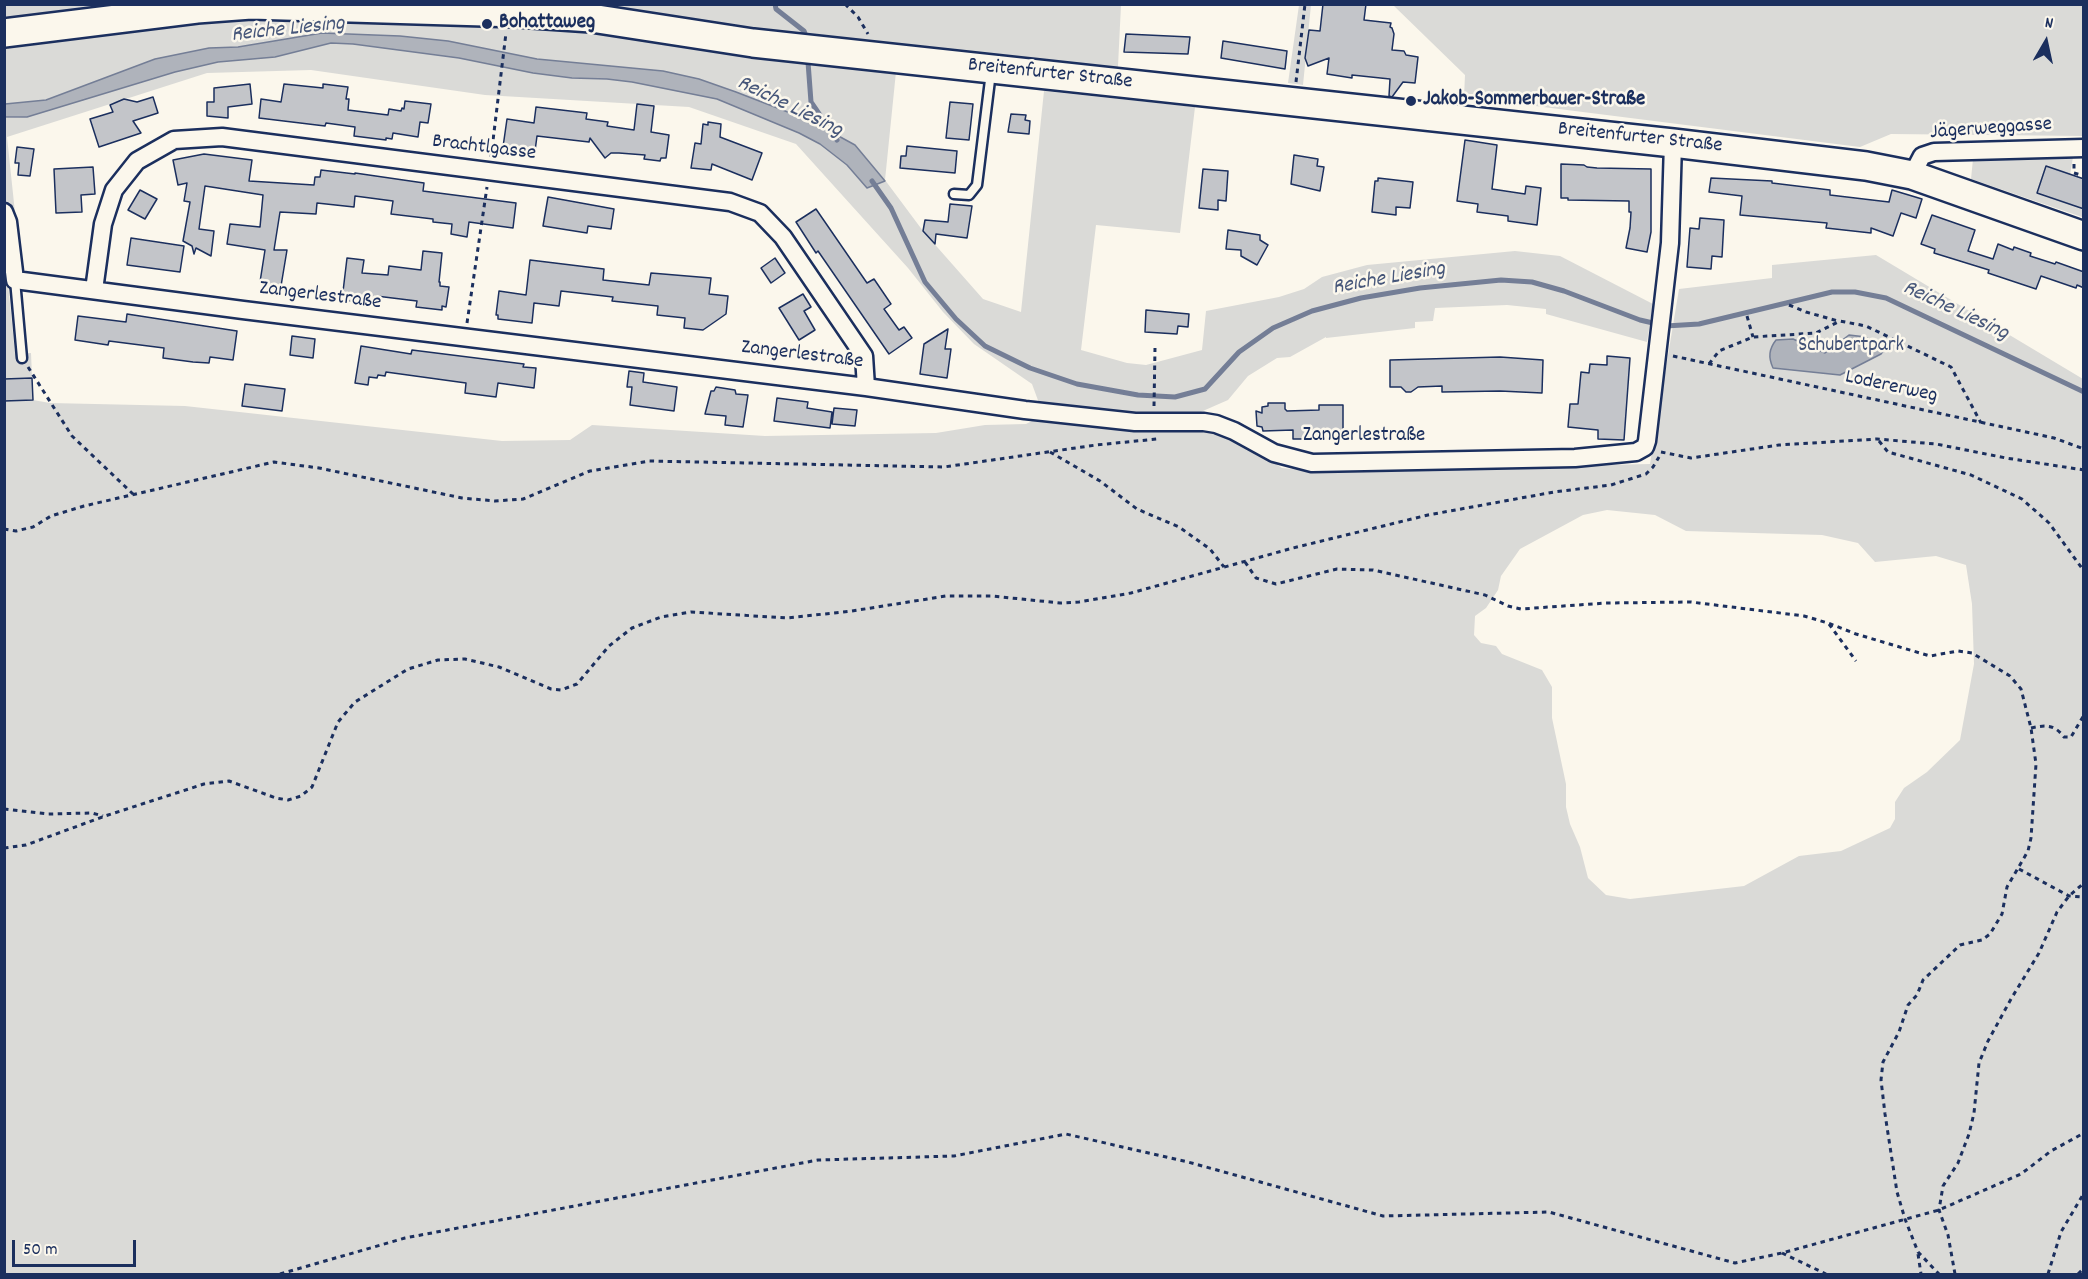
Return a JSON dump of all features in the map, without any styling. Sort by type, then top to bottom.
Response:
[{"type":"main road","name":"Breitenfurter Straße","points":[[4,33],[197,9],[251,5],[517,13],[591,18],[753,43],[1866,166],[1911,175],[2084,236]]},
{"type":"street","name":"Brachtlgasse","points":[[94,290],[103,224],[114,190],[137,161],[174,140],[222,137],[730,202],[760,213],[783,237],[864,356],[866,387]]},
{"type":"street","points":[[1652,449],[1647,441],[1671,243],[1673,143]]},
{"type":"street","name":"Jägerweggasse","points":[[1911,175],[1922,156],[1934,152],[2079,154]]},
{"type":"street","points":[[4,212],[8,222],[15,280]]},
{"type":"street","name":"Zangerlestraße","points":[[15,280],[866,387],[1025,410],[1135,422],[1204,422],[1234,431],[1274,453],[1312,463],[1575,458],[1652,449]]},
{"type":"lane","points":[[954,194],[969,195],[977,185],[992,68]]},
{"type":"lane","points":[[15,280],[22,358]]},
{"type":"path","points":[[845,4],[858,17],[871,38],[872,55]]},
{"type":"path","points":[[1293,101],[1305,4]]},
{"type":"path","points":[[465,337],[489,172],[504,44]]},
{"type":"path","points":[[2079,154],[2074,173],[2084,176]]},
{"type":"path","points":[[1789,305],[1806,312],[1866,326],[1951,367],[1981,423]]},
{"type":"path","points":[[1747,316],[1753,337]]},
{"type":"path","points":[[1709,364],[1719,351],[1753,337],[1816,333],[1840,321]]},
{"type":"path","points":[[1154,410],[1155,348]]},
{"type":"path","name":"Lodererweg","points":[[1657,349],[1709,364],[2054,438],[2084,449]]},
{"type":"path","points":[[22,358],[72,436],[133,494]]},
{"type":"path","points":[[4,529],[15,531],[33,527],[51,516],[133,494],[274,462],[319,468],[462,498],[495,501],[523,499],[590,471],[649,461],[944,467],[1161,438]]},
{"type":"path","points":[[1877,439],[1888,452],[1971,475],[2022,499],[2049,523],[2084,571]]},
{"type":"path","points":[[4,848],[26,845],[105,816],[219,781],[241,784],[276,798],[288,800],[301,796],[312,787],[338,722],[355,702],[408,669],[438,660],[465,659],[500,667],[550,689],[561,690],[577,684],[609,646],[632,628],[661,617],[691,612],[787,618],[852,611],[946,596],[992,596],[1060,603],[1079,602],[1131,593],[1245,561],[1428,515],[1554,492],[1611,485],[1646,474],[1653,467],[1652,449],[1691,458],[1779,445],[1877,439],[1936,444],[2084,470]]},
{"type":"path","points":[[1050,452],[1100,481],[1137,509],[1179,527],[1209,549],[1224,567]]},
{"type":"path","points":[[1245,561],[1256,578],[1276,584],[1337,569],[1373,570],[1485,596],[1521,609],[1606,603],[1691,602],[1804,616],[1930,656],[1958,651],[1972,653],[2010,676],[2021,689],[2031,728],[2036,764],[2031,838],[2028,850],[2007,887],[2002,914],[1990,934],[1982,940],[1960,945],[1923,980],[1917,995],[1908,1005],[1896,1039],[1884,1057],[1881,1080],[1897,1192],[1918,1252],[1922,1275]]},
{"type":"path","points":[[1828,622],[1856,661]]},
{"type":"path","points":[[2031,728],[2048,725],[2058,729],[2064,737],[2071,737],[2084,716]]},
{"type":"path","points":[[4,809],[48,814],[92,813],[105,816]]},
{"type":"path","points":[[2019,869],[2069,896],[2084,897]]},
{"type":"path","points":[[1955,1275],[1948,1235],[1938,1210],[1943,1186],[1958,1163],[1969,1134],[1974,1113],[1979,1063],[1988,1041],[2039,953],[2057,912],[2069,896],[2084,883]]},
{"type":"path","points":[[280,1275],[405,1238],[818,1160],[954,1156],[1066,1134],[1188,1162],[1383,1216],[1549,1212],[1735,1263],[1782,1253],[1938,1210],[2021,1174],[2051,1151],[2084,1132]]},
{"type":"path","points":[[2048,1275],[2061,1232],[2084,1193]]},
{"type":"path","points":[[1918,1252],[1939,1275]]},
{"type":"path","points":[[1782,1253],[1826,1275]]},
{"type":"path","points":[[2078,1275],[2084,1268]]},
{"type":"green space","points":[[5,5],[1121,5],[1116,75],[898,52],[885,180],[923,231],[983,299],[1021,312],[1044,91],[1195,107],[1180,233],[1096,225],[1081,350],[1127,363],[1146,365],[1202,350],[1206,311],[1279,297],[1304,289],[1322,277],[1367,265],[1515,251],[1560,256],[1653,304],[1647,342],[1546,314],[1546,309],[1507,305],[1435,308],[1433,321],[1415,322],[1415,328],[1326,337],[1290,357],[1277,358],[1248,376],[1228,400],[1196,414],[1146,417],[1039,403],[1032,384],[974,344],[943,312],[908,268],[796,144],[689,107],[485,95],[311,70],[207,73],[7,137],[16,222],[5,200],[4,118],[27,117],[175,72],[218,62],[275,57],[331,43],[459,58],[533,73],[632,82],[717,99],[820,144],[847,165],[867,188],[885,181],[825,130],[811,121],[699,79],[663,71],[537,59],[448,41],[400,36],[322,33],[238,47],[209,48],[155,59],[46,100],[5,104]]},
{"type":"green space","points":[[1299,5],[1311,5],[1303,85],[1288,83]]},
{"type":"green space","points":[[1393,5],[2083,5],[2083,136],[1891,134],[1860,147],[1464,97],[1465,75]]},
{"type":"green space","points":[[2073,157],[2070,175],[2046,166],[2037,192],[2083,208],[2082,217],[1971,179],[1973,159]]},
{"type":"green space","name":"Schubertpark","points":[[4,244],[15,354],[31,353],[33,400],[50,403],[185,406],[502,441],[570,440],[592,425],[765,436],[936,433],[985,425],[1026,424],[1038,418],[1135,429],[1209,431],[1242,442],[1282,468],[1312,471],[1650,464],[1679,289],[1772,278],[1772,265],[1876,255],[2083,379],[2083,1274],[5,1274]],"holes":[[[1607,510],[1655,515],[1686,531],[1822,535],[1858,543],[1875,562],[1936,556],[1966,565],[1972,604],[1974,664],[1960,740],[1927,772],[1904,788],[1895,802],[1895,819],[1890,828],[1841,851],[1799,856],[1744,886],[1630,899],[1606,895],[1588,878],[1566,807],[1566,784],[1552,718],[1552,687],[1542,670],[1502,654],[1496,646],[1481,643],[1474,635],[1475,616],[1486,608],[1498,590],[1501,576],[1520,549],[1583,515]]]},
{"type":"shaded area","points":[[322,33],[400,36],[448,41],[537,59],[663,71],[699,79],[811,121],[855,145],[885,181],[867,188],[847,165],[820,144],[717,99],[632,82],[533,73],[459,58],[353,44],[331,43],[275,57],[218,62],[175,72],[27,117],[5,117],[5,104],[46,100],[155,59],[209,48],[238,47]]},
{"type":"shaded area","points":[[1849,335],[1866,337],[1884,350],[1881,354],[1840,375],[1773,368],[1770,360],[1770,353],[1776,340],[1793,339],[1825,353]]},
{"type":"building","points":[[1323,4],[1366,4],[1364,20],[1391,23],[1390,27],[1394,34],[1392,50],[1404,51],[1406,55],[1418,57],[1415,83],[1403,82],[1392,97],[1389,96],[1390,79],[1352,75],[1352,78],[1327,74],[1329,58],[1308,66],[1305,58],[1309,30],[1320,31]]},
{"type":"building","points":[[1126,34],[1190,37],[1188,54],[1124,52]]},
{"type":"building","points":[[1223,41],[1287,51],[1285,69],[1221,58]]},
{"type":"building","points":[[250,84],[252,104],[228,107],[228,118],[207,116],[207,102],[214,102],[214,88]]},
{"type":"building","points":[[284,84],[323,88],[323,84],[348,87],[346,99],[349,99],[348,110],[388,115],[389,109],[401,111],[402,108],[404,109],[405,101],[431,104],[428,123],[420,122],[418,137],[393,133],[392,139],[386,138],[386,140],[354,136],[355,127],[326,123],[325,126],[259,118],[261,99],[281,102]]},
{"type":"building","points":[[153,97],[158,113],[133,121],[141,133],[99,147],[90,119],[113,112],[110,105],[124,99],[137,102]]},
{"type":"building","points":[[950,102],[973,104],[969,140],[946,138]]},
{"type":"building","points":[[637,104],[654,106],[651,132],[669,135],[666,158],[661,158],[660,161],[644,159],[645,155],[619,153],[611,153],[605,158],[590,138],[589,142],[537,136],[535,151],[503,147],[507,119],[534,123],[536,107],[587,113],[586,119],[608,122],[607,126],[634,130]]},
{"type":"building","points":[[1011,114],[1026,115],[1025,120],[1030,121],[1029,134],[1008,132]]},
{"type":"building","points":[[708,122],[721,124],[720,137],[762,153],[752,180],[712,164],[711,170],[691,168],[695,143],[701,144],[703,124],[708,125]]},
{"type":"building","points":[[1465,140],[1497,145],[1492,189],[1525,194],[1526,186],[1541,188],[1537,225],[1508,221],[1508,216],[1477,212],[1478,204],[1457,201]]},
{"type":"building","points":[[907,146],[957,151],[955,173],[900,168],[901,156],[906,156]]},
{"type":"building","points":[[17,147],[34,149],[30,176],[18,175],[19,163],[15,163]]},
{"type":"building","points":[[204,154],[252,160],[249,181],[314,185],[315,177],[320,177],[321,170],[424,183],[423,191],[516,203],[513,228],[469,222],[467,237],[451,234],[452,224],[433,222],[433,219],[391,214],[393,201],[355,196],[354,207],[317,203],[316,214],[280,212],[274,250],[287,250],[280,292],[265,290],[266,283],[260,282],[265,250],[227,244],[230,224],[260,227],[263,195],[205,186],[199,229],[214,231],[211,256],[196,248],[194,254],[192,246],[183,241],[190,202],[184,201],[187,183],[178,185],[173,160]]},
{"type":"building","points":[[1294,155],[1318,159],[1317,166],[1324,167],[1320,191],[1291,184]]},
{"type":"building","points":[[1561,164],[1597,168],[1651,169],[1651,232],[1647,252],[1626,248],[1630,228],[1629,201],[1561,198]]},
{"type":"building","points":[[2046,166],[2084,179],[2084,209],[2037,193]]},
{"type":"building","points":[[93,167],[95,194],[81,195],[82,212],[56,213],[54,169]]},
{"type":"building","points":[[1203,169],[1228,171],[1226,201],[1218,200],[1218,210],[1199,208]]},
{"type":"building","points":[[1378,178],[1413,182],[1410,208],[1396,207],[1396,215],[1372,212],[1375,181],[1378,181]]},
{"type":"building","points":[[1711,178],[1772,181],[1772,183],[1830,190],[1830,195],[1889,202],[1892,190],[1922,199],[1916,218],[1901,213],[1893,236],[1871,228],[1871,233],[1826,228],[1827,223],[1740,215],[1742,196],[1709,192]]},
{"type":"building","points":[[140,190],[157,199],[145,219],[128,210]]},
{"type":"building","points":[[548,197],[614,209],[611,229],[588,226],[587,233],[543,226]]},
{"type":"building","points":[[950,204],[972,206],[967,238],[936,234],[935,244],[923,231],[925,220],[948,222]]},
{"type":"building","points":[[816,209],[867,283],[874,279],[891,304],[884,309],[899,330],[904,327],[912,338],[889,354],[796,222]]},
{"type":"building","points":[[1932,215],[1975,230],[1968,251],[1993,259],[1998,244],[2013,250],[2014,247],[2031,253],[2030,256],[2084,272],[2084,288],[2077,285],[2076,288],[2041,276],[2036,289],[1988,273],[1989,270],[1934,253],[1935,249],[1921,244]]},
{"type":"building","points":[[1700,218],[1724,220],[1722,257],[1712,256],[1711,269],[1687,267],[1690,228],[1699,229]]},
{"type":"building","points":[[1228,230],[1260,235],[1260,240],[1268,245],[1257,265],[1241,256],[1241,250],[1226,249]]},
{"type":"building","points":[[131,238],[184,246],[180,272],[127,265]]},
{"type":"building","points":[[423,251],[442,253],[439,282],[440,286],[449,287],[446,307],[442,306],[442,310],[416,307],[417,301],[376,296],[376,299],[369,298],[369,303],[342,300],[347,258],[364,260],[362,273],[388,275],[389,266],[421,270]]},
{"type":"building","points":[[775,258],[785,273],[771,283],[761,268]]},
{"type":"building","points":[[530,260],[604,269],[603,280],[649,285],[651,273],[711,278],[709,294],[728,296],[726,314],[703,330],[684,328],[685,318],[657,315],[658,306],[612,301],[613,297],[561,291],[559,306],[534,303],[532,323],[498,319],[496,315],[499,291],[526,295]]},
{"type":"building","points":[[803,294],[811,307],[804,311],[815,330],[799,340],[779,308]]},
{"type":"building","points":[[1146,310],[1189,314],[1188,327],[1178,326],[1177,334],[1145,332]]},
{"type":"building","points":[[127,314],[237,331],[233,360],[210,357],[209,363],[193,362],[163,358],[164,348],[109,341],[108,345],[75,340],[78,316],[126,322]]},
{"type":"building","points":[[948,329],[945,349],[951,349],[947,378],[920,374],[924,344]]},
{"type":"building","points":[[292,336],[315,339],[313,358],[290,355]]},
{"type":"building","points":[[361,346],[411,354],[412,350],[524,364],[523,367],[536,368],[534,388],[498,383],[496,397],[465,393],[466,383],[386,372],[385,376],[369,377],[368,385],[355,383]]},
{"type":"building","points":[[1607,356],[1630,358],[1624,440],[1598,439],[1598,430],[1568,427],[1570,404],[1578,404],[1581,372],[1589,373],[1590,364],[1607,365]]},
{"type":"building","points":[[1500,357],[1543,360],[1542,393],[1442,392],[1442,386],[1418,387],[1411,392],[1406,392],[1401,387],[1390,387],[1390,360]]},
{"type":"building","points":[[629,371],[644,373],[643,382],[677,387],[674,411],[630,405],[632,387],[627,387]]},
{"type":"building","points":[[32,378],[33,400],[4,401],[4,379]]},
{"type":"building","points":[[245,384],[285,389],[282,411],[242,406]]},
{"type":"building","points":[[716,387],[735,390],[736,394],[748,395],[743,427],[725,425],[726,416],[705,414],[711,391],[714,391]]},
{"type":"building","points":[[777,398],[808,402],[807,408],[832,412],[830,428],[774,421]]},
{"type":"building","points":[[1268,403],[1285,403],[1287,411],[1319,410],[1319,405],[1343,405],[1343,431],[1321,431],[1321,439],[1293,439],[1293,430],[1263,431],[1262,427],[1257,426],[1256,411],[1262,413],[1262,407],[1268,406]]},
{"type":"building","points":[[834,408],[857,410],[855,426],[832,424]]},
{"type":"waterway","points":[[775,4],[776,9],[804,31],[807,39]]},
{"type":"waterway","points":[[808,62],[811,102],[837,140]]},
{"type":"waterway","name":"Reiche Liesing","points":[[872,181],[891,208],[925,282],[956,319],[985,346],[1030,368],[1077,384],[1138,395],[1175,397],[1205,389],[1239,352],[1273,328],[1312,311],[1361,298],[1420,288],[1501,280],[1532,282],[1564,291],[1640,320],[1666,326],[1699,324],[1832,292],[1855,292],[1886,298],[2084,392]]},
{"type":"place","name":"Bohattaweg","points":[[487,24]]},
{"type":"place","name":"Jakob-Sommerbauer-Straße","points":[[1411,101]]}]
